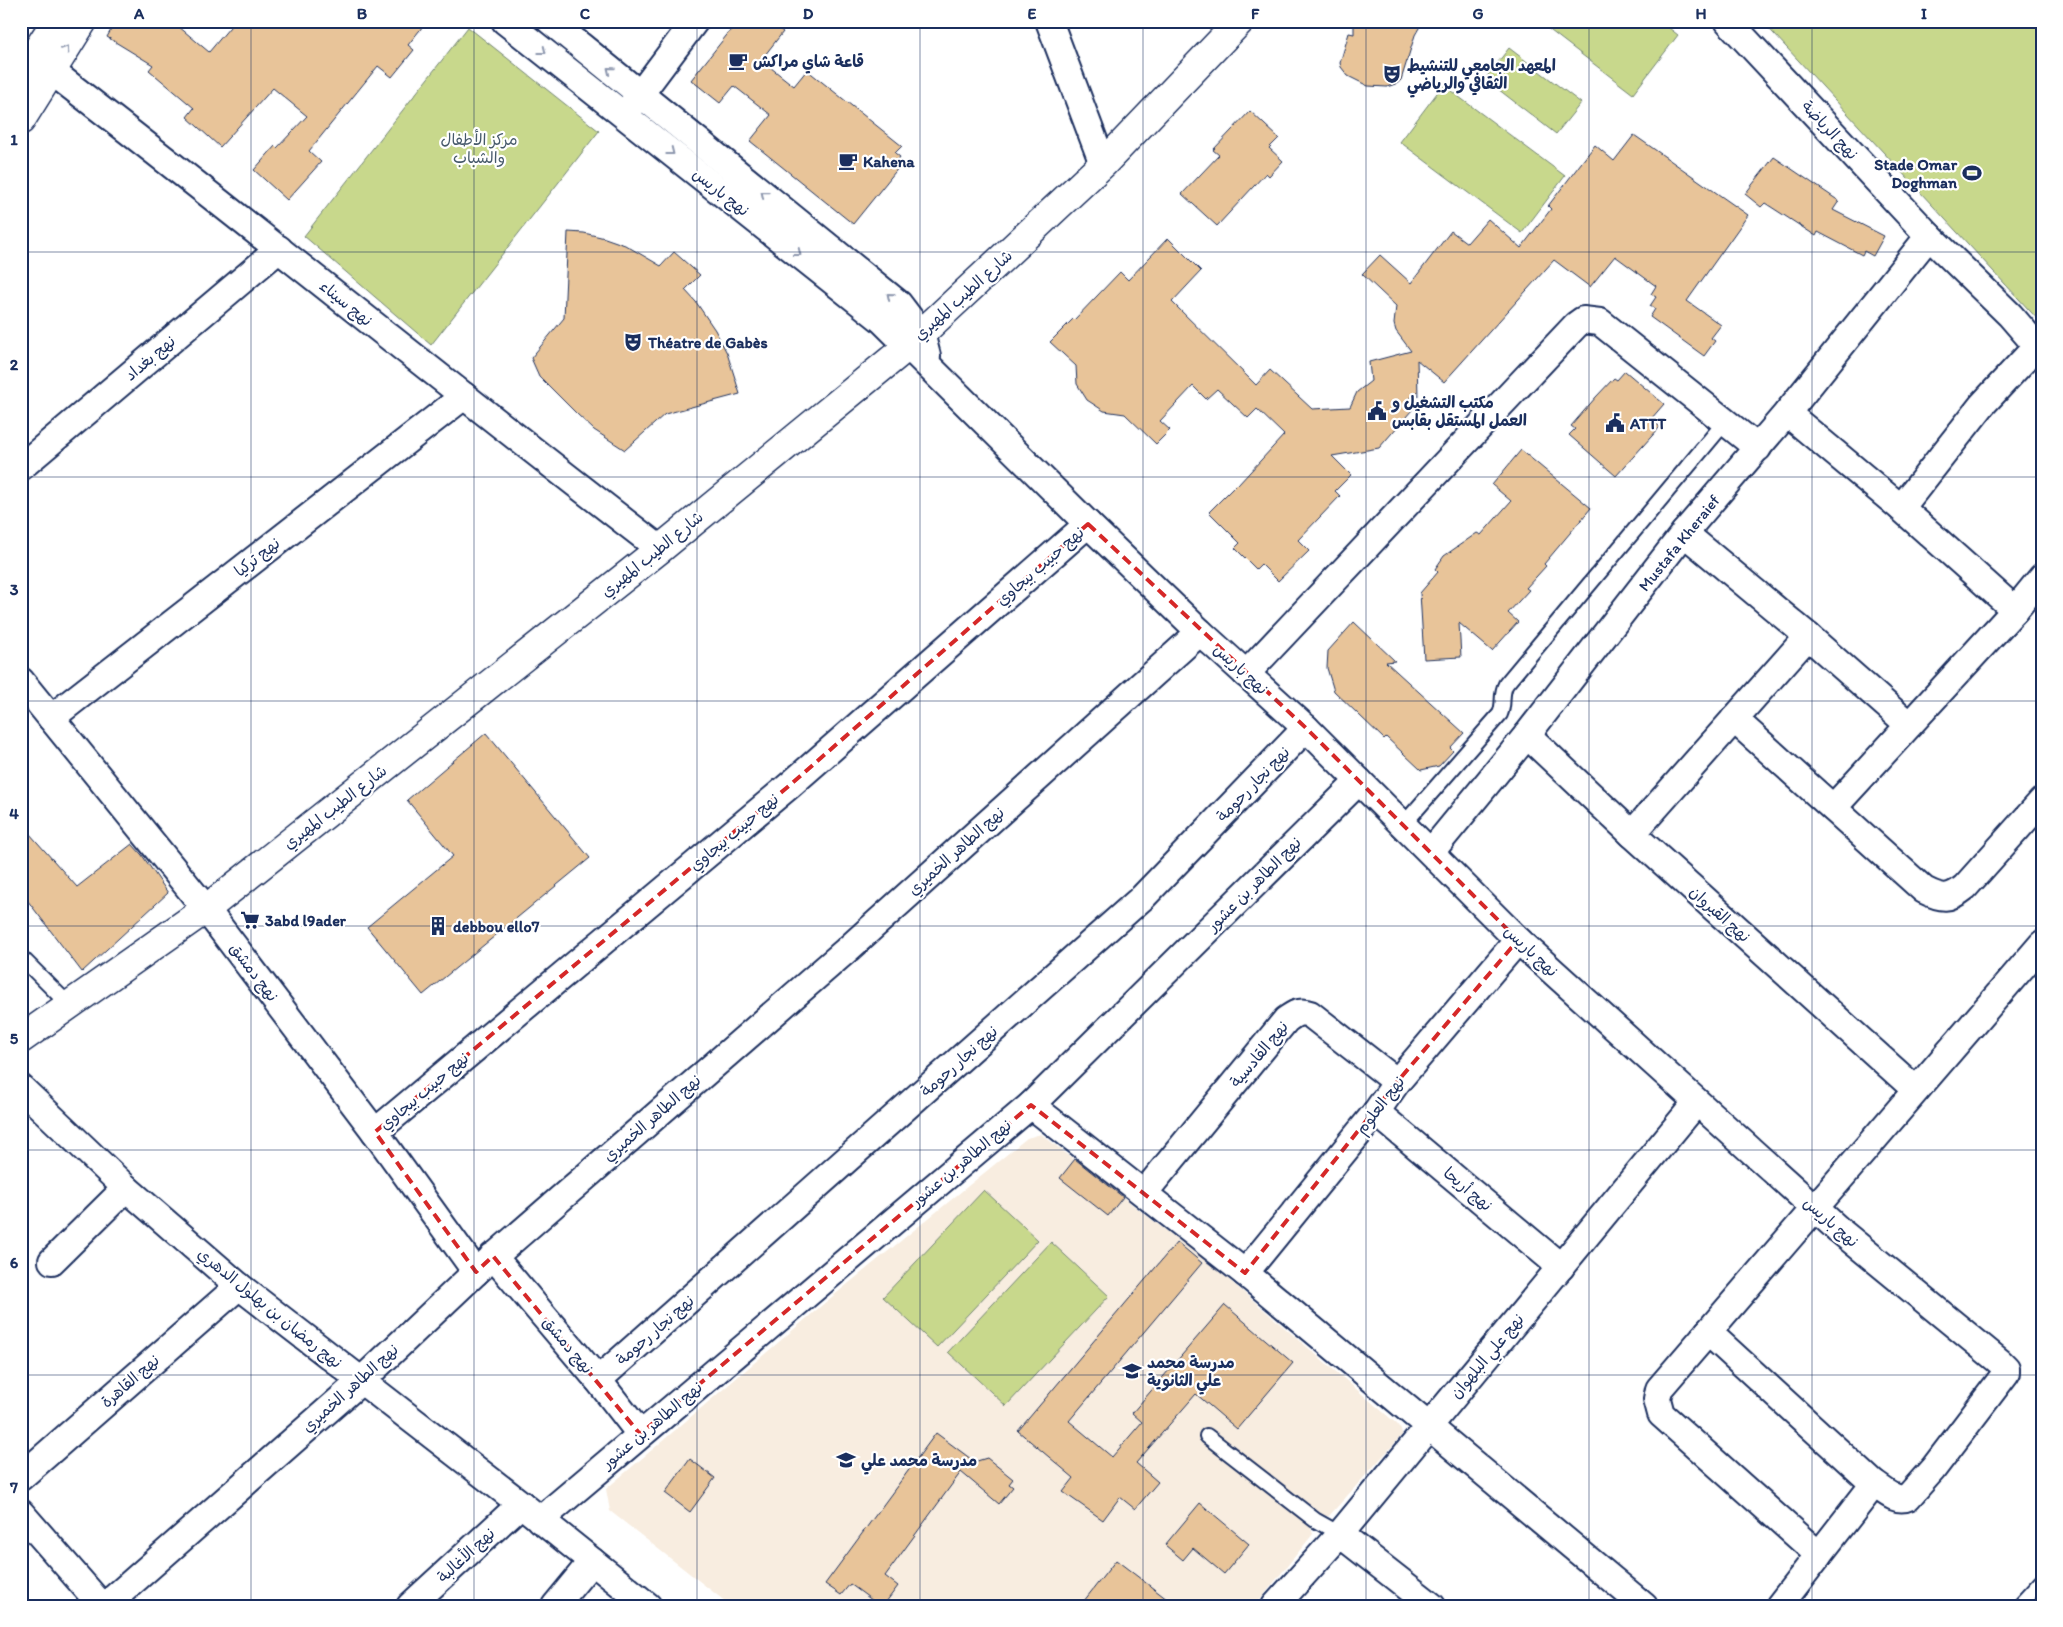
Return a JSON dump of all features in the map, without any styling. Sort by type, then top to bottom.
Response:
[{"type":"street","points":[[21,120],[35,68],[56,21]]},
{"type":"street","points":[[35,68],[83,21]]},
{"type":"street","name":"نهج باريس","points":[[505,21],[882,320],[914,339]]},
{"type":"street","name":"نهج باريس","points":[[550,21],[899,304],[914,339],[931,370],[1200,632],[1306,728],[1518,940],[1696,1103],[1839,1230],[2000,1362],[2006,1371],[2003,1379],[1934,1469],[1908,1497],[1897,1499],[1874,1484]]},
{"type":"street","points":[[624,115],[695,21]]},
{"type":"street","points":[[1049,21],[1104,164]]},
{"type":"street","name":"شارع الطيب المهيري","points":[[21,1038],[206,909],[660,549],[914,339],[1104,164],[1240,21]]},
{"type":"street","name":"نهج الرياضة","points":[[1728,21],[1929,236],[2010,315],[2039,349]]},
{"type":"street","name":"نهج سيناء","points":[[35,68],[279,249],[660,549]]},
{"type":"street","name":"Mustafa Kheraief","points":[[1431,852],[1527,735],[1684,534],[1787,413],[1929,236]]},
{"type":"street","name":"نهج بغداد","points":[[21,467],[279,249]]},
{"type":"street","points":[[1246,674],[1576,325],[1583,320],[1600,322],[1758,448]]},
{"type":"street","points":[[1901,508],[1982,404],[2039,349]]},
{"type":"street","name":"نهج تركيا","points":[[51,718],[464,396]]},
{"type":"street","points":[[1787,413],[1901,508],[2015,610]]},
{"type":"street","name":"نهج حبيب بيجاوي","points":[[375,1132],[790,786],[1088,524]]},
{"type":"street","points":[[1684,534],[1808,636],[1909,725]]},
{"type":"street","points":[[1833,808],[2015,610],[2042,577]]},
{"type":"street","name":"نهج الطاهر الخميري","points":[[103,1606],[360,1381],[485,1264],[848,948],[1200,632]]},
{"type":"street","points":[[1632,834],[1808,636]]},
{"type":"street","name":"نهج دمشق","points":[[21,681],[206,909],[375,1132],[485,1264],[598,1380],[640,1434]]},
{"type":"street","points":[[1734,719],[1924,890],[1941,897],[1956,894],[1965,886],[2042,801]]},
{"type":"street","name":"نهج نجار رحومة","points":[[598,1380],[1143,897],[1306,728]]},
{"type":"street","name":"نهج القيروان","points":[[1527,735],[1632,834],[1916,1090]]},
{"type":"street","name":"نهج الطاهر بن عشور","points":[[531,1512],[640,1434],[1030,1105],[1359,781]]},
{"type":"street","name":"نهج العلوم","points":[[1245,1273],[1376,1112],[1397,1082],[1518,940]]},
{"type":"street","points":[[1819,1555],[1661,1414],[1657,1399],[1659,1389],[2042,944]]},
{"type":"street","name":"نهج القادسية","points":[[1144,1193],[1286,1020],[1293,1014],[1305,1012],[1310,1014],[1397,1082]]},
{"type":"street","name":"نهج رمضان بن بهلول الدهري","points":[[21,1088],[126,1188],[239,1286],[531,1512],[648,1606]]},
{"type":"street","name":"نهج علي البلهوان","points":[[1275,1606],[1340,1534],[1696,1103]]},
{"type":"street","points":[[1030,1105],[1245,1273],[1644,1606]]},
{"type":"street","name":"نهج أريحا","points":[[1376,1112],[1561,1267]]},
{"type":"street","points":[[52,1261],[126,1188]]},
{"type":"street","name":"نهج القاهرة","points":[[21,1477],[239,1286]]},
{"type":"street","points":[[1708,1332],[1874,1484],[1779,1606]]},
{"type":"street","name":"نهج الأغالبة","points":[[410,1606],[531,1512]]},
{"type":"street","points":[[21,1513],[103,1606]]},
{"type":"street","points":[[1340,1534],[1432,1606]]},
{"type":"street","points":[[555,1606],[592,1561]]},
{"type":"lane","points":[[1403,825],[1500,714],[1503,707],[1501,697],[1506,684],[1725,422]]},
{"type":"lane","points":[[21,957],[68,1004]]},
{"type":"lane","points":[[1206,1436],[1315,1520],[1340,1534]]},
{"type":"lane","points":[[2019,1606],[2042,1581]]},
{"type":"highlighted area","points":[[1088,524],[1306,728],[1518,940],[1397,1082],[1245,1273],[1031,1105],[640,1434],[493,1256],[476,1272],[375,1132],[790,785]]},
{"type":"shaded area","points":[[1041,1134],[1221,1273],[1397,1424],[1401,1430],[1402,1435],[1329,1516],[1320,1516],[1310,1526],[1313,1534],[1255,1606],[731,1606],[610,1511],[606,1489],[827,1301],[1027,1138]]},
{"type":"green space","points":[[1538,21],[1660,21],[1678,35],[1633,94]]},
{"type":"green space","name":"Stade Omar Doghman","points":[[1762,21],[2042,21],[2042,324]]},
{"type":"green space","name":"مركز الأطفال والشباب","points":[[468,27],[599,131],[431,345],[304,236]]},
{"type":"green space","points":[[1509,48],[1581,103],[1556,134],[1485,79]]},
{"type":"green space","points":[[1443,85],[1565,176],[1522,233],[1400,142]]},
{"type":"green space","points":[[984,1190],[1038,1240],[937,1347],[883,1297]]},
{"type":"green space","points":[[1051,1242],[1109,1296],[1006,1406],[948,1352]]},
{"type":"building","points":[[116,21],[172,21],[209,52],[235,21],[427,21],[408,45],[414,50],[392,77],[378,66],[309,151],[321,162],[287,200],[254,170],[275,146],[277,148],[307,116],[273,88],[220,147],[187,117],[194,108],[149,70],[153,65],[107,37]]},
{"type":"building","points":[[738,21],[770,21],[783,32],[761,60],[794,86],[807,70],[902,146],[895,153],[900,157],[895,164],[899,167],[853,224],[750,141],[771,115],[734,86],[720,103],[691,80]]},
{"type":"building","points":[[1354,21],[1423,21],[1415,35],[1401,80],[1398,83],[1387,87],[1368,86],[1348,76],[1341,67],[1340,63],[1349,33],[1354,34]]},
{"type":"building","points":[[1250,111],[1279,138],[1269,148],[1283,161],[1269,176],[1266,173],[1217,226],[1182,194],[1219,155],[1213,150]]},
{"type":"building","points":[[1634,135],[1748,215],[1687,301],[1721,325],[1711,338],[1715,341],[1704,356],[1650,317],[1655,309],[1650,306],[1656,297],[1651,294],[1656,286],[1615,256],[1590,287],[1554,260],[1444,382],[1417,360],[1418,396],[1411,397],[1412,410],[1379,448],[1332,456],[1351,475],[1335,491],[1340,496],[1298,540],[1309,551],[1278,581],[1261,564],[1256,569],[1235,548],[1240,543],[1209,512],[1238,485],[1284,435],[1257,409],[1248,418],[1217,389],[1206,399],[1193,386],[1160,421],[1170,430],[1156,444],[1125,414],[1104,411],[1087,400],[1077,384],[1076,366],[1050,342],[1120,272],[1128,280],[1168,238],[1201,271],[1172,302],[1256,385],[1270,370],[1312,409],[1350,407],[1357,392],[1371,381],[1369,362],[1411,351],[1396,331],[1394,324],[1396,306],[1362,274],[1380,255],[1411,283],[1451,231],[1467,243],[1488,219],[1521,248],[1551,209],[1548,206],[1595,145],[1614,161]]},
{"type":"building","points":[[1774,157],[1839,201],[1833,210],[1884,236],[1873,256],[1864,251],[1862,255],[1818,232],[1816,236],[1765,203],[1761,207],[1745,194]]},
{"type":"building","name":"Théatre de Gabès","points":[[568,232],[584,233],[625,245],[661,266],[674,252],[700,275],[685,290],[696,302],[715,330],[727,353],[740,394],[665,414],[625,450],[594,430],[577,414],[539,376],[531,358],[564,318]]},
{"type":"building","name":"ATTT","points":[[1625,371],[1664,404],[1651,419],[1660,427],[1616,476],[1569,435],[1575,429],[1571,426],[1596,397],[1614,378],[1617,380]]},
{"type":"building","points":[[1521,450],[1591,508],[1544,564],[1546,566],[1526,588],[1529,590],[1508,613],[1518,622],[1492,651],[1459,623],[1461,657],[1424,659],[1420,593],[1438,572],[1435,569],[1444,556],[1477,533],[1481,535],[1511,501],[1492,485]]},
{"type":"building","points":[[1354,622],[1395,661],[1386,662],[1464,733],[1450,748],[1453,751],[1439,766],[1421,770],[1386,737],[1384,739],[1334,691],[1327,668],[1328,651]]},
{"type":"building","points":[[486,733],[590,858],[423,995],[367,927],[453,856],[407,800]]},
{"type":"building","points":[[21,824],[77,887],[132,844],[142,855],[168,893],[82,972],[21,892]]},
{"type":"building","points":[[1075,1159],[1123,1197],[1108,1216],[1060,1178]]},
{"type":"building","points":[[1177,1242],[1202,1263],[1069,1421],[1112,1457],[1142,1422],[1132,1413],[1225,1305],[1293,1363],[1237,1429],[1196,1394],[1136,1463],[1158,1482],[1135,1509],[1120,1497],[1103,1520],[1063,1492],[1074,1478],[1018,1431]]},
{"type":"building","points":[[936,1433],[971,1459],[967,1464],[987,1458],[1013,1479],[1009,1484],[1013,1487],[999,1504],[961,1472],[885,1576],[898,1586],[883,1606],[880,1606],[850,1584],[841,1595],[825,1584]]},
{"type":"building","points":[[690,1459],[715,1478],[690,1512],[665,1493]]},
{"type":"building","points":[[1200,1503],[1249,1544],[1224,1574],[1193,1548],[1183,1560],[1165,1545]]},
{"type":"building","points":[[1116,1560],[1176,1606],[1080,1606]]},
{"type":"place","name":"قاعة شاي مراكش","points":[[738,61]]},
{"type":"place","name":"المعهد الجامعي للتنشيط الثقافي والرياضي","points":[[1392,74]]},
{"type":"place","name":"Kahena","points":[[848,161]]},
{"type":"place","name":"Stade Omar Doghman","points":[[1972,173]]},
{"type":"place","name":"Théatre de Gabès","points":[[633,342]]},
{"type":"place","name":"مكتب التشغيل و العمل المستقل بقابس","points":[[1377,411]]},
{"type":"place","name":"ATTT","points":[[1615,423]]},
{"type":"place","name":"3abd l9ader","points":[[250,920]]},
{"type":"place","name":"debbou ello7","points":[[438,926]]},
{"type":"place","name":"مدرسة محمد علي الثانوية","points":[[1132,1371]]},
{"type":"place","name":"مدرسة محمد علي","points":[[846,1460]]}]
